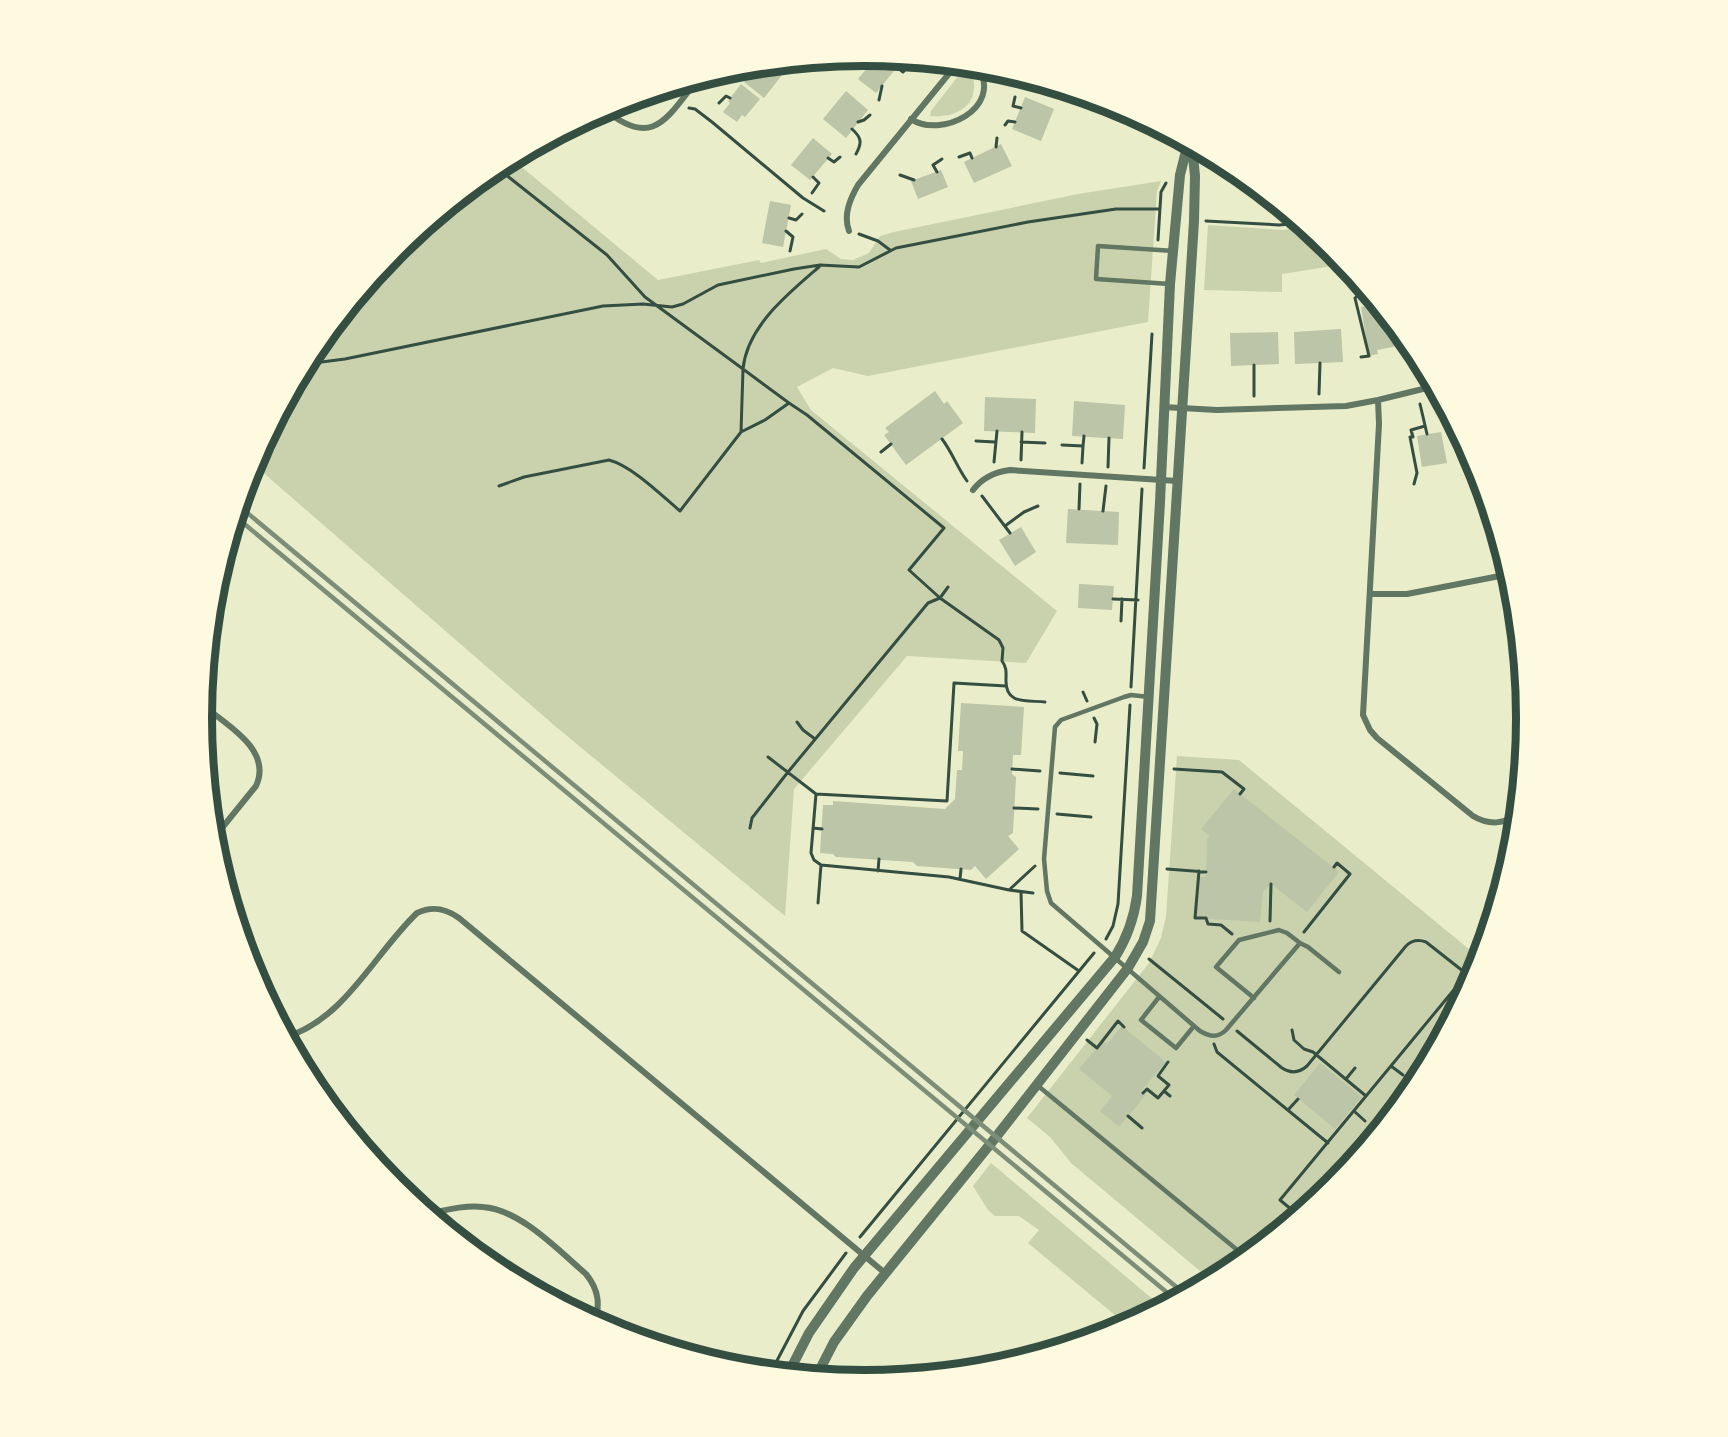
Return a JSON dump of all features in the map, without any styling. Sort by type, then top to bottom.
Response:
[{"type":"street","points":[[849,231],[847,215],[849,204],[858,185],[950,72]]},
{"type":"street","points":[[911,119],[923,125],[933,125],[953,121],[971,113],[980,104],[984,93],[982,78]]},
{"type":"street","points":[[613,116],[623,124],[648,129],[664,120],[689,90]]},
{"type":"street","points":[[792,1367],[809,1333],[840,1287],[1115,957],[1129,929],[1137,896],[1170,284],[1180,175],[1186,151]]},
{"type":"street","points":[[820,1370],[842,1329],[1128,968],[1143,942],[1152,911],[1195,176],[1193,155]]},
{"type":"street","points":[[1163,407],[1217,410],[1334,406],[1378,400],[1427,388]]},
{"type":"street","points":[[1378,400],[1379,424],[1371,594],[1363,715],[1370,730],[1481,821],[1498,823],[1508,819]]},
{"type":"street","points":[[974,489],[994,474],[1010,470],[1178,481]]},
{"type":"street","points":[[1371,594],[1407,594],[1500,576]]},
{"type":"street","points":[[212,713],[250,745],[259,760],[261,769],[256,786],[221,829]]},
{"type":"street","points":[[293,1034],[310,1028],[328,1015],[417,913],[425,909],[444,909],[459,918],[885,1273]]},
{"type":"street","points":[[438,1212],[483,1207],[495,1209],[516,1218],[593,1282],[597,1291],[596,1313]]},
{"type":"lane","points":[[1170,284],[1096,279],[1098,246],[1174,251]]},
{"type":"lane","points":[[1149,697],[1131,695],[1124,697],[1061,720],[1055,727],[1044,859],[1051,903],[1194,1026],[1209,1036],[1220,1035],[1300,943]]},
{"type":"lane","points":[[1254,998],[1216,967],[1239,940],[1279,930],[1308,947],[1339,972]]},
{"type":"lane","points":[[1160,997],[1141,1020],[1176,1048],[1194,1026]]},
{"type":"lane","points":[[1037,1085],[1240,1251]]},
{"type":"path","points":[[897,67],[903,72],[907,67]]},
{"type":"path","points":[[879,100],[882,86]]},
{"type":"path","points":[[719,104],[726,96],[730,98]]},
{"type":"path","points":[[1015,97],[1013,106],[1021,108]]},
{"type":"path","points":[[687,107],[695,109],[803,198],[824,211]]},
{"type":"path","points":[[858,122],[870,115]]},
{"type":"path","points":[[1005,125],[1008,121],[1015,122]]},
{"type":"path","points":[[852,129],[860,136],[861,142],[856,154]]},
{"type":"path","points":[[996,147],[997,138]]},
{"type":"path","points":[[959,157],[970,153],[972,158]]},
{"type":"path","points":[[828,158],[834,162],[840,157]]},
{"type":"path","points":[[937,172],[933,165],[942,159]]},
{"type":"path","points":[[505,174],[607,255],[645,297],[807,415],[944,528],[909,570],[940,598],[999,640],[1003,648],[1002,662],[1006,667],[1006,686],[1013,698],[1045,702]]},
{"type":"path","points":[[900,175],[914,180]]},
{"type":"path","points":[[812,193],[819,183],[813,177]]},
{"type":"path","points":[[1158,243],[1162,187],[1171,181]]},
{"type":"path","points":[[317,362],[345,359],[603,306],[643,304],[659,307],[676,306],[718,285],[820,265],[859,267],[890,250],[1028,222],[1116,209],[1160,209]]},
{"type":"path","points":[[789,218],[796,220],[802,214]]},
{"type":"path","points":[[1206,221],[1289,224]]},
{"type":"path","points":[[786,231],[793,237],[790,251]]},
{"type":"path","points":[[849,231],[878,241],[890,250]]},
{"type":"path","points":[[741,432],[743,369],[749,343],[763,323],[797,285],[820,265]]},
{"type":"path","points":[[1360,294],[1355,298],[1372,355],[1361,357]]},
{"type":"path","points":[[643,304],[645,297]]},
{"type":"path","points":[[673,317],[673,310],[676,306]]},
{"type":"path","points":[[1144,463],[1153,324]]},
{"type":"path","points":[[1319,394],[1320,363]]},
{"type":"path","points":[[1254,365],[1254,396]]},
{"type":"path","points":[[499,486],[524,477],[609,460],[628,469],[680,511],[741,432],[765,420],[789,403]]},
{"type":"path","points":[[1420,404],[1427,434]]},
{"type":"path","points":[[1414,484],[1417,473],[1410,437],[1413,437],[1411,430],[1425,426]]},
{"type":"path","points":[[994,474],[996,431]]},
{"type":"path","points":[[1020,471],[1022,432]]},
{"type":"path","points":[[1079,510],[1084,436]]},
{"type":"path","points":[[1103,511],[1110,438]]},
{"type":"path","points":[[942,439],[950,450],[954,463],[1010,533]]},
{"type":"path","points":[[976,441],[996,442]]},
{"type":"path","points":[[1021,442],[1044,443]]},
{"type":"path","points":[[881,452],[891,444]]},
{"type":"path","points":[[1062,445],[1083,446]]},
{"type":"path","points":[[1132,680],[1142,492]]},
{"type":"path","points":[[1005,526],[1024,512],[1038,506]]},
{"type":"path","points":[[750,828],[752,818],[788,772],[928,603],[940,598],[948,587]]},
{"type":"path","points":[[1113,598],[1137,600]]},
{"type":"path","points":[[1121,621],[1122,599]]},
{"type":"path","points":[[768,757],[816,794],[949,802],[954,683],[1006,686]]},
{"type":"path","points":[[1110,933],[1118,904],[1130,710]]},
{"type":"path","points":[[797,722],[815,740]]},
{"type":"path","points":[[1012,769],[1040,771]]},
{"type":"path","points":[[1174,769],[1222,772],[1244,789],[1240,794]]},
{"type":"path","points":[[1058,773],[1093,776]]},
{"type":"path","points":[[816,794],[811,853],[814,860],[821,865],[960,879],[1033,893]]},
{"type":"path","points":[[1014,808],[1038,809]]},
{"type":"path","points":[[1055,814],[1091,817]]},
{"type":"path","points":[[813,828],[822,829]]},
{"type":"path","points":[[878,871],[879,860]]},
{"type":"path","points":[[1302,934],[1350,874],[1337,863],[1334,867]]},
{"type":"path","points":[[818,903],[821,865]]},
{"type":"path","points":[[1009,890],[1035,866]]},
{"type":"path","points":[[960,869],[960,879]]},
{"type":"path","points":[[1167,869],[1206,872]]},
{"type":"path","points":[[1199,871],[1196,918],[1206,918],[1208,924],[1221,925],[1232,934]]},
{"type":"path","points":[[1270,925],[1271,884]]},
{"type":"path","points":[[1021,892],[1022,931],[1080,971]]},
{"type":"path","points":[[1240,1033],[1282,1068],[1289,1072],[1297,1072],[1304,1069],[1317,1055],[1406,946],[1412,942],[1419,940],[1426,942],[1465,972]]},
{"type":"path","points":[[862,1234],[1091,957]]},
{"type":"path","points":[[1149,959],[1224,1020]]},
{"type":"path","points":[[1293,1210],[1280,1200],[1461,982]]},
{"type":"path","points":[[1086,1039],[1097,1048],[1118,1021],[1124,1027]]},
{"type":"path","points":[[1293,1030],[1293,1040],[1304,1049],[1317,1055],[1326,1065],[1366,1096]]},
{"type":"path","points":[[1214,1046],[1217,1052],[1328,1143]]},
{"type":"path","points":[[1143,1093],[1147,1089],[1158,1098],[1169,1085],[1158,1076],[1168,1062]]},
{"type":"path","points":[[1391,1066],[1403,1075]]},
{"type":"path","points":[[1346,1079],[1355,1068]]},
{"type":"path","points":[[1164,1091],[1170,1096]]},
{"type":"path","points":[[1288,1110],[1298,1099]]},
{"type":"path","points":[[1354,1111],[1365,1121]]},
{"type":"path","points":[[1128,1116],[1142,1128]]},
{"type":"path","points":[[775,1364],[803,1311],[840,1260]]},
{"type":"green space","points":[[959,75],[973,76],[974,84],[970,101],[965,107],[950,114],[930,116],[931,111]]},
{"type":"green space","points":[[519,165],[658,280],[759,260],[761,263],[826,249],[841,259],[853,260],[869,253],[880,236],[894,232],[1078,194],[1161,181],[1157,191],[1148,322],[868,376],[833,368],[797,387],[811,410],[1057,611],[1026,663],[907,656],[794,789],[785,916],[555,726],[260,470],[299,392],[346,321],[373,288],[434,228],[467,201]]},
{"type":"green space","points":[[1208,225],[1284,230],[1294,228],[1333,265],[1282,274],[1282,292],[1204,290]]},
{"type":"green space","points":[[1177,756],[1239,760],[1473,952],[1449,1007],[1429,1045],[1407,1081],[1355,1149],[1294,1209],[1261,1236],[1205,1275],[1071,1163],[1050,1137],[1027,1118],[1149,963],[1161,938],[1166,916]]},
{"type":"green space","points":[[991,1163],[1156,1302],[1119,1319],[1028,1243],[1039,1230],[1019,1216],[995,1216],[988,1210],[973,1186]]},
{"type":"building","points":[[869,66],[897,67],[876,93],[858,79]]},
{"type":"building","points":[[785,71],[764,98],[744,82],[748,77]]},
{"type":"building","points":[[741,84],[760,99],[745,117],[742,115],[737,122],[723,112]]},
{"type":"building","points":[[846,91],[868,110],[846,138],[823,119]]},
{"type":"building","points":[[1025,97],[1054,109],[1041,141],[1012,129]]},
{"type":"building","points":[[813,138],[832,154],[810,180],[791,165]]},
{"type":"building","points":[[1001,144],[1012,166],[974,183],[964,162]]},
{"type":"building","points":[[941,170],[948,187],[918,199],[911,181]]},
{"type":"building","points":[[770,201],[791,205],[783,247],[762,243]]},
{"type":"building","points":[[1369,306],[1400,346],[1377,350],[1378,354],[1369,356],[1361,307]]},
{"type":"building","points":[[1341,329],[1343,362],[1295,364],[1294,332]]},
{"type":"building","points":[[1278,332],[1279,364],[1231,366],[1230,333]]},
{"type":"building","points":[[935,391],[944,404],[947,401],[963,423],[906,465],[884,435],[889,432],[885,428]]},
{"type":"building","points":[[985,397],[1036,399],[1035,433],[984,431]]},
{"type":"building","points":[[1074,401],[1125,405],[1123,439],[1072,436]]},
{"type":"building","points":[[1441,432],[1447,463],[1422,467],[1417,436]]},
{"type":"building","points":[[1068,509],[1119,512],[1118,545],[1066,543]]},
{"type":"building","points":[[1021,527],[1036,552],[1015,566],[999,540]]},
{"type":"building","points":[[1079,584],[1114,586],[1112,610],[1078,608]]},
{"type":"building","points":[[961,703],[1024,707],[1021,755],[1013,755],[1012,774],[1016,777],[1013,833],[1008,836],[1019,849],[986,879],[975,866],[971,870],[917,866],[913,862],[836,857],[833,854],[820,853],[823,805],[833,805],[833,801],[945,809],[955,799],[957,770],[962,770],[963,751],[958,751]]},
{"type":"building","points":[[1234,789],[1339,872],[1307,912],[1271,884],[1263,892],[1260,922],[1195,918],[1199,877],[1206,877],[1207,839],[1210,836],[1201,829]]},
{"type":"building","points":[[1122,1026],[1166,1062],[1141,1091],[1146,1095],[1119,1127],[1100,1111],[1112,1096],[1079,1069],[1103,1040],[1107,1044]]},
{"type":"building","points":[[1320,1063],[1362,1097],[1335,1129],[1294,1095]]},
{"type":"railway","points":[[245,511],[1180,1290]]},
{"type":"railway","points":[[242,522],[1170,1295]]}]
